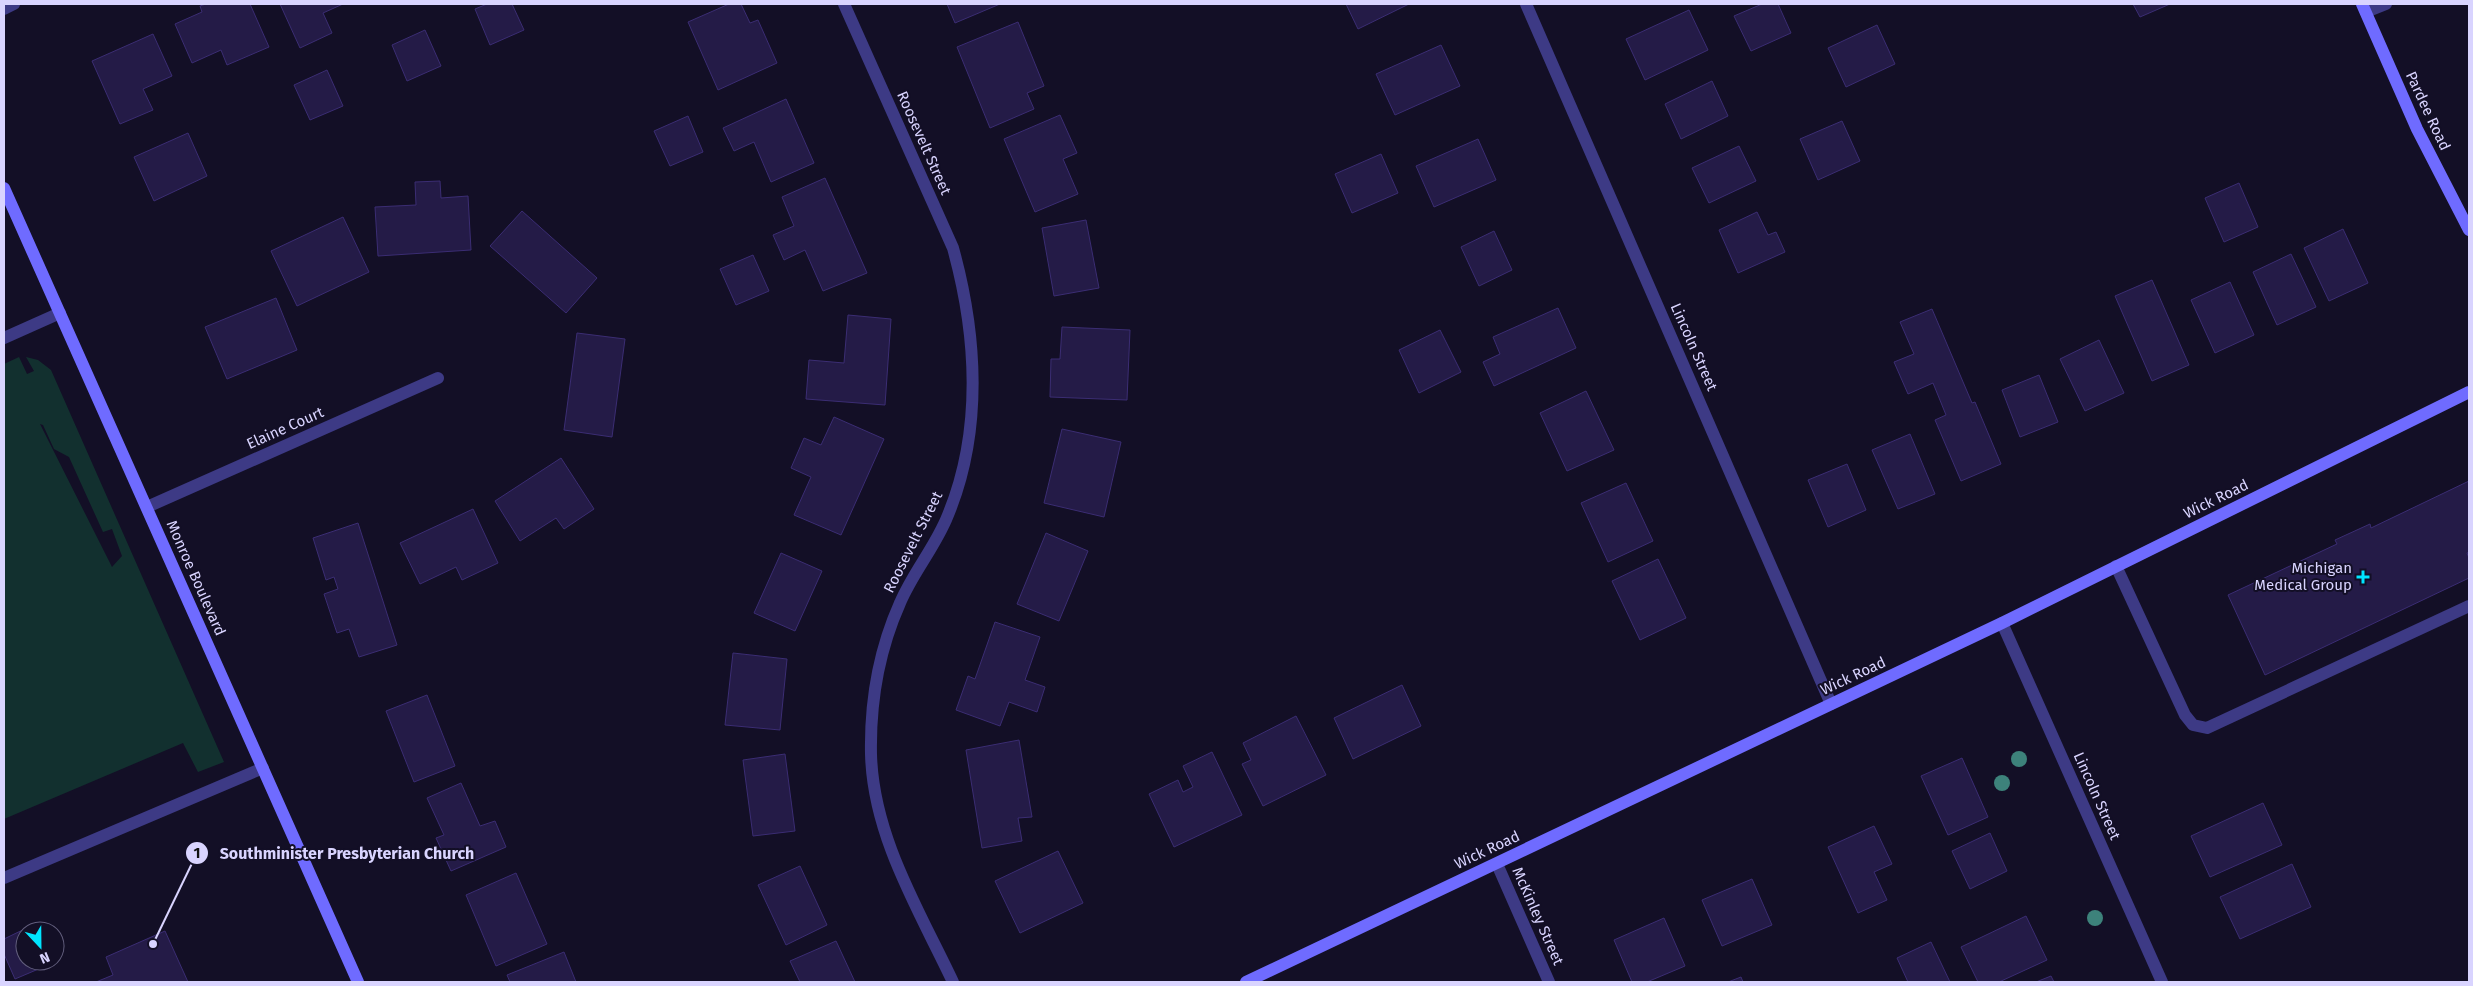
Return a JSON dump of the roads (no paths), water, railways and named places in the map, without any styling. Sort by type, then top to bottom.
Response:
[{"type":"street","points":[[4,9],[14,4]]},
{"type":"street","name":"Roosevelt Street","points":[[844,4],[953,248],[964,288],[970,328],[972,410],[965,461],[948,516],[900,602],[884,644],[873,699],[871,755],[878,810],[889,846],[953,982]]},
{"type":"street","name":"Lincoln Street","points":[[1526,4],[1831,704]]},
{"type":"street","points":[[2364,8],[2386,4]]},
{"type":"street","name":"Pardee Road","points":[[2364,8],[2417,129],[2469,230]]},
{"type":"street","name":"Monroe Boulevard","points":[[4,188],[358,982]]},
{"type":"street","points":[[4,338],[60,313]]},
{"type":"street","name":"Elaine Court","points":[[147,508],[438,378]]},
{"type":"street","name":"Wick Road","points":[[1246,982],[2002,623],[2469,392]]},
{"type":"street","points":[[2116,566],[2185,715],[2193,725],[2207,728],[2469,606]]},
{"type":"street","name":"Lincoln Street","points":[[2002,623],[2162,982]]},
{"type":"street","points":[[4,878],[263,768]]},
{"type":"street","name":"McKinley Street","points":[[1497,864],[1549,982]]},
{"type":"place","name":"Michigan Medical Group","points":[[2363,577]]},
{"type":"place","name":"Southminister Presbyterian Church","points":[[153,944]]}]
